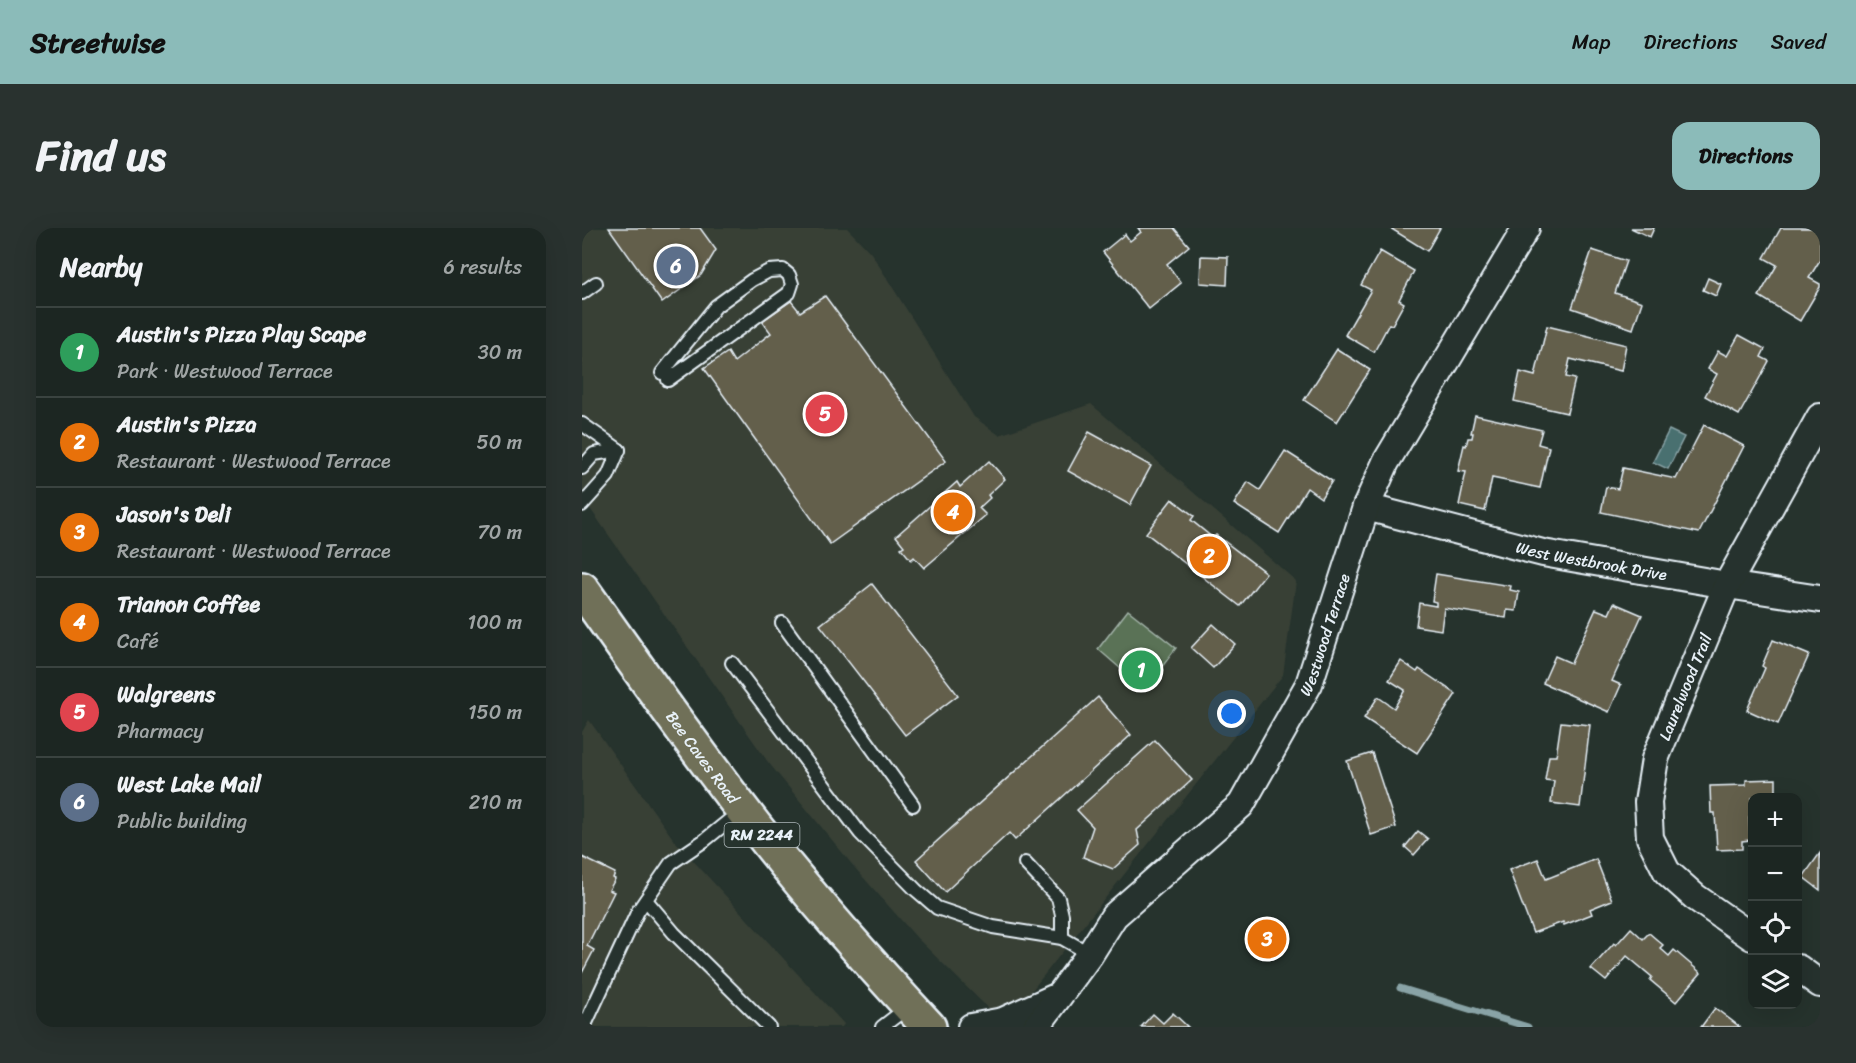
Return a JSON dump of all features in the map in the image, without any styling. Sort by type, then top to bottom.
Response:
[{"type":"main road","name":"Bee Caves Road","points":[[582,589],[742,810],[814,898],[919,1016]]},
{"type":"street","name":"Westwood Terrace","points":[[1036,1027],[1090,954],[1114,916],[1240,805],[1309,684],[1366,507],[1386,462],[1526,228]]},
{"type":"street","name":"Laurelwood Trail","points":[[1748,934],[1695,897],[1667,872],[1650,838],[1648,802],[1655,759],[1727,585],[1820,417]]},
{"type":"street","name":"West Westbrook Drive","points":[[1366,507],[1543,553],[1820,599]]},
{"type":"street","points":[[1802,971],[1820,984]]},
{"type":"street","name":"Westwood Terrace","points":[[971,1027],[1003,1021],[1059,996]]},
{"type":"lane","points":[[769,270],[783,270],[789,275],[792,284],[789,293],[665,376],[716,306],[769,270]]},
{"type":"lane","points":[[582,293],[596,283]]},
{"type":"lane","points":[[582,424],[619,450]]},
{"type":"lane","points":[[582,468],[594,454],[619,450]]},
{"type":"lane","points":[[582,505],[608,476],[619,450]]},
{"type":"lane","points":[[782,623],[913,805]]},
{"type":"lane","points":[[732,663],[860,833],[916,890],[938,908],[993,927],[1062,938],[1090,954]]},
{"type":"lane","points":[[584,1027],[638,911],[671,863],[705,840],[742,810]]},
{"type":"lane","points":[[1025,863],[1058,898],[1062,915],[1062,938]]},
{"type":"lane","points":[[646,900],[674,933],[769,1027]]},
{"type":"lane","points":[[882,1027],[919,1016]]},
{"type":"shaded area","points":[[582,228],[847,228],[871,253],[974,417],[999,435],[1091,404],[1296,581],[1283,675],[1025,999],[991,1011],[917,938],[855,868],[768,762],[582,497]]},
{"type":"shaded area","points":[[589,720],[674,840],[844,1024],[842,1027],[582,1027],[582,732]]},
{"type":"green space","points":[[1128,610],[1176,648],[1145,690],[1098,649]]},
{"type":"water","points":[[1669,430],[1684,437],[1668,469],[1653,462]]},
{"type":"building","points":[[609,228],[700,228],[716,250],[701,275],[662,303]]},
{"type":"building","points":[[1138,228],[1174,228],[1189,246],[1167,264],[1181,283],[1149,309],[1103,252],[1125,234],[1130,241],[1141,232]]},
{"type":"building","points":[[1390,228],[1440,228],[1427,251]]},
{"type":"building","points":[[1631,228],[1654,228],[1650,237]]},
{"type":"building","points":[[1781,228],[1812,228],[1820,232],[1820,260],[1809,278],[1820,284],[1820,287],[1800,321],[1759,296],[1777,265],[1764,258]]},
{"type":"building","points":[[1592,250],[1626,261],[1615,293],[1642,302],[1633,329],[1572,308]]},
{"type":"building","points":[[1380,251],[1414,271],[1399,300],[1404,303],[1392,325],[1389,324],[1374,352],[1345,335],[1371,290],[1361,285]]},
{"type":"building","points":[[1201,256],[1228,257],[1227,285],[1200,283]]},
{"type":"building","points":[[1708,278],[1721,284],[1716,296],[1703,290]]},
{"type":"building","points":[[825,296],[946,461],[830,544],[704,368],[728,352],[734,362],[771,333],[762,321],[791,301],[800,312]]},
{"type":"building","points":[[1547,326],[1626,345],[1621,371],[1570,359],[1566,377],[1575,379],[1567,413],[1514,401],[1520,372],[1535,376]]},
{"type":"building","points":[[1739,335],[1765,349],[1761,357],[1769,361],[1739,415],[1705,396],[1717,374],[1708,369],[1718,351],[1727,356]]},
{"type":"building","points":[[1337,349],[1370,370],[1337,422],[1304,400]]},
{"type":"building","points":[[1475,415],[1542,430],[1538,444],[1549,447],[1540,488],[1492,478],[1485,511],[1459,505],[1466,472],[1458,471],[1464,445],[1466,446],[1468,438],[1472,438]]},
{"type":"building","points":[[1704,425],[1744,446],[1699,533],[1601,512],[1606,487],[1618,489],[1623,468],[1676,479]]},
{"type":"building","points":[[1089,432],[1151,466],[1130,505],[1068,471]]},
{"type":"building","points":[[1285,451],[1332,481],[1321,498],[1307,488],[1279,533],[1234,504],[1248,482],[1260,490]]},
{"type":"building","points":[[989,461],[1005,479],[988,495],[990,498],[979,508],[986,515],[924,568],[914,557],[911,560],[901,548],[904,546],[896,536],[957,482],[960,487]]},
{"type":"building","points":[[1172,499],[1194,516],[1191,520],[1213,538],[1216,535],[1266,573],[1240,606],[1146,533]]},
{"type":"building","points":[[1436,574],[1511,586],[1510,590],[1519,592],[1516,611],[1507,610],[1506,618],[1444,608],[1441,630],[1416,626],[1419,603],[1436,606],[1436,602],[1432,601]]},
{"type":"building","points":[[872,584],[958,695],[905,735],[820,625]]},
{"type":"building","points":[[1614,603],[1642,615],[1612,681],[1621,685],[1609,712],[1543,683],[1555,656],[1571,663],[1596,609],[1609,614]]},
{"type":"building","points":[[1213,624],[1235,644],[1213,668],[1191,648]]},
{"type":"building","points":[[1773,640],[1809,655],[1778,724],[1747,710],[1765,668],[1762,666]]},
{"type":"building","points":[[1401,661],[1417,672],[1419,669],[1456,694],[1417,753],[1364,718],[1378,697],[1394,708],[1405,690],[1389,680]]},
{"type":"building","points":[[1098,697],[1131,735],[1015,840],[1009,833],[945,892],[916,860]]},
{"type":"building","points":[[1561,722],[1590,725],[1580,807],[1551,803],[1554,781],[1545,780],[1549,756],[1556,756]]},
{"type":"building","points":[[1155,740],[1192,780],[1137,830],[1140,845],[1113,869],[1083,857],[1093,827],[1077,810]]},
{"type":"building","points":[[1372,753],[1396,827],[1371,835],[1347,761]]},
{"type":"building","points":[[1776,779],[1776,793],[1748,793],[1748,840],[1742,841],[1742,849],[1717,850],[1715,813],[1711,813],[1710,786],[1746,785],[1746,780]]},
{"type":"building","points":[[1418,831],[1428,839],[1414,855],[1405,847]]},
{"type":"building","points":[[1820,853],[1820,890],[1803,877]]},
{"type":"building","points":[[582,857],[615,873],[613,878],[615,879],[609,890],[614,892],[587,946],[594,950],[582,973]]},
{"type":"building","points":[[1538,859],[1546,879],[1596,859],[1612,900],[1590,909],[1592,914],[1564,925],[1563,922],[1533,933],[1509,870]]},
{"type":"building","points":[[1631,928],[1643,939],[1649,933],[1663,945],[1660,948],[1669,956],[1674,950],[1701,973],[1676,1002],[1650,980],[1652,977],[1627,956],[1606,981],[1591,969]]},
{"type":"building","points":[[1715,1008],[1740,1027],[1701,1027]]},
{"type":"building","points":[[1173,1013],[1188,1027],[1141,1027],[1153,1014],[1163,1023]]},
{"type":"waterway","points":[[1400,988],[1528,1027]]},
{"type":"place","name":"West Lake Mail","points":[[676,266]]},
{"type":"place","name":"Walgreens","points":[[825,414]]},
{"type":"place","name":"Trianon Coffee","points":[[953,512]]},
{"type":"place","name":"Austin's Pizza","points":[[1209,556]]},
{"type":"place","name":"Austin's Pizza Play Scape","points":[[1141,670]]},
{"type":"place","name":"Jason's Deli","points":[[1267,939]]}]
